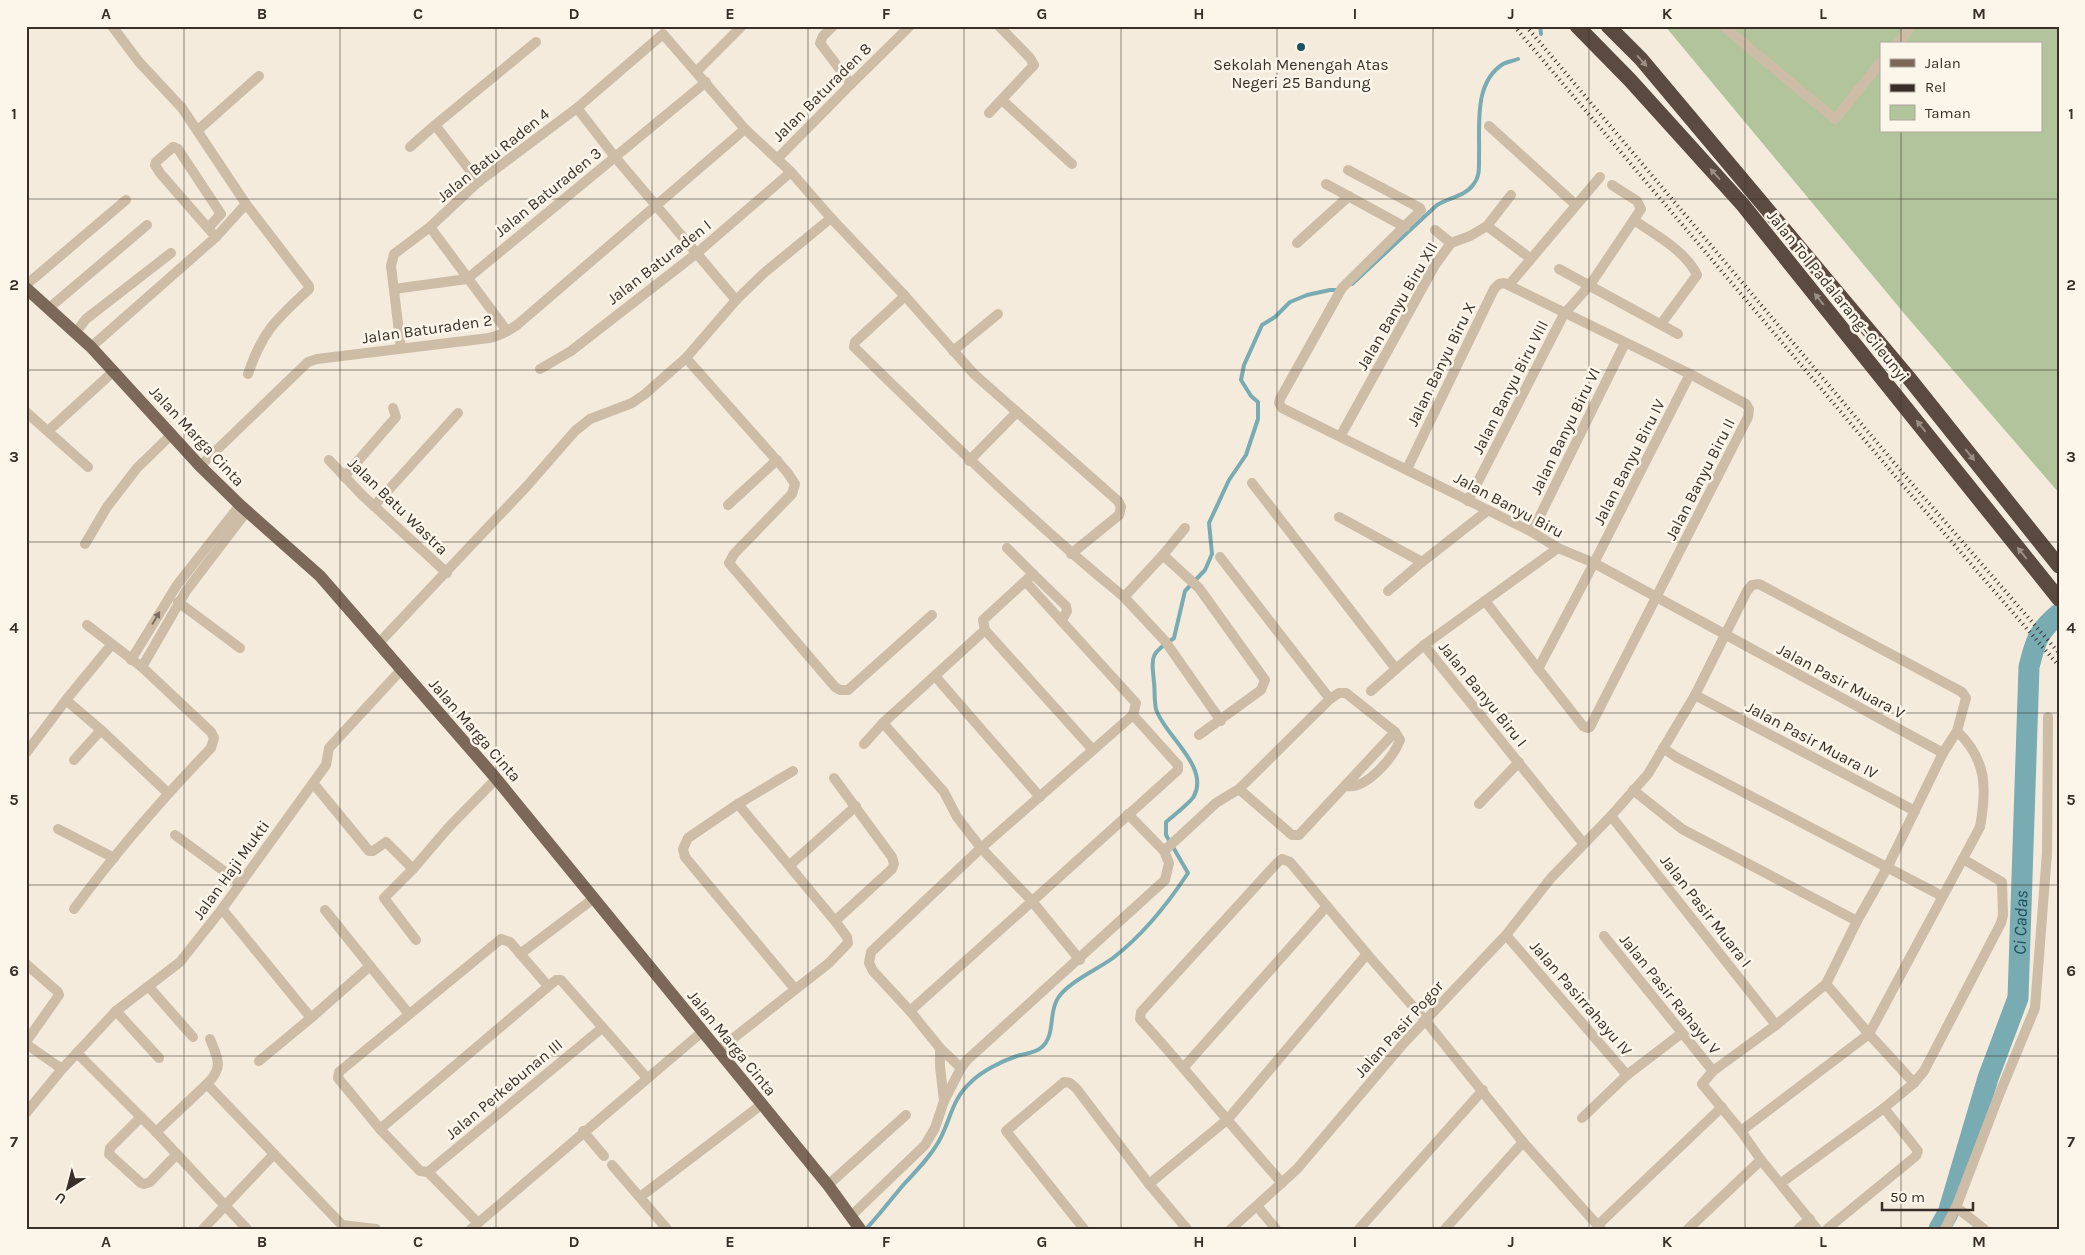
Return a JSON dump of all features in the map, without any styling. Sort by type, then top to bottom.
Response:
[{"type":"highway","name":"Jalan Tol Padalarang–Cileunyi","points":[[1577,26],[1630,80],[1743,205],[2056,595]]},
{"type":"highway","name":"Jalan Tol Padalarang–Cileunyi","points":[[1608,26],[1641,59],[1908,376],[2059,566]]},
{"type":"main road","name":"Jalan Marga Cinta","points":[[26,287],[91,347],[200,466],[243,508],[320,576],[496,779],[828,1185],[856,1223]]},
{"type":"street","points":[[112,26],[139,62],[182,108],[246,204],[309,286],[309,289],[278,317],[265,334],[248,374]]},
{"type":"street","points":[[697,71],[742,26]]},
{"type":"street","points":[[833,26],[823,36],[820,43],[850,84]]},
{"type":"street","name":"Jalan Baturaden 8","points":[[777,159],[910,26]]},
{"type":"street","points":[[989,113],[1034,65],[1030,58],[999,26]]},
{"type":"street","points":[[1723,26],[1835,119],[1880,63]]},
{"type":"street","points":[[1899,42],[1912,26]]},
{"type":"street","name":"Jalan Batu Raden 4","points":[[401,348],[390,266],[394,254],[430,227],[479,182],[577,108],[661,30],[745,129],[791,172],[989,389],[1118,501],[1121,507],[1119,515],[1071,554]]},
{"type":"street","points":[[410,147],[536,42]]},
{"type":"street","points":[[198,130],[259,76]]},
{"type":"street","name":"Jalan Baturaden 3","points":[[467,279],[706,82]]},
{"type":"street","points":[[1002,100],[1072,164]]},
{"type":"street","points":[[577,108],[615,157],[736,300]]},
{"type":"street","points":[[435,125],[479,182]]},
{"type":"street","points":[[1490,126],[1576,205]]},
{"type":"street","name":"Jalan Baturaden 2","points":[[200,466],[308,362],[317,359],[489,338],[507,332],[745,129]]},
{"type":"street","points":[[208,228],[221,214],[178,149],[173,147],[156,162],[156,167],[208,228],[216,237]]},
{"type":"street","points":[[1326,184],[1405,227],[1420,212],[1420,208],[1348,170]]},
{"type":"street","name":"Jalan Baturaden I","points":[[540,369],[571,352],[697,253],[791,172]]},
{"type":"street","points":[[1600,177],[1510,285],[1564,314],[1690,374]]},
{"type":"street","points":[[1612,185],[1637,202],[1641,209],[1634,220],[1680,253],[1694,268],[1697,275],[1661,324]]},
{"type":"street","points":[[1511,195],[1487,226],[1526,255]]},
{"type":"street","points":[[1297,243],[1349,196]]},
{"type":"street","points":[[26,287],[126,200]]},
{"type":"street","points":[[91,347],[216,237],[246,204]]},
{"type":"street","points":[[378,644],[447,573],[575,431],[590,419],[632,403],[645,394],[686,358],[736,300],[764,273],[831,218]]},
{"type":"street","name":"Jalan Banyu Biru VIII","points":[[1468,500],[1564,314],[1590,285],[1634,220]]},
{"type":"street","points":[[49,308],[147,225]]},
{"type":"street","name":"Jalan Banyu Biru XII","points":[[1341,435],[1435,265],[1451,243],[1470,236],[1487,226]]},
{"type":"street","points":[[430,227],[507,332]]},
{"type":"street","name":"Jalan Banyu Biru","points":[[1405,227],[1340,292],[1280,398],[1279,403],[1286,409],[1532,532],[1558,548],[1594,563],[1725,635]]},
{"type":"street","points":[[1435,230],[1451,243]]},
{"type":"street","points":[[76,332],[86,319],[171,253]]},
{"type":"street","points":[[1559,269],[1678,334]]},
{"type":"street","points":[[394,288],[467,279]]},
{"type":"street","name":"Jalan Banyu Biru X","points":[[1407,469],[1494,289],[1499,284],[1510,285]]},
{"type":"street","points":[[905,296],[855,342],[854,346],[969,461],[1071,554],[1124,597],[1165,641],[1221,721]]},
{"type":"street","points":[[953,351],[998,314]]},
{"type":"street","name":"Jalan Banyu Biru VI","points":[[1532,532],[1625,343]]},
{"type":"street","points":[[686,358],[777,460],[795,484],[795,490],[734,554],[729,563],[834,687],[840,690],[848,690],[932,614]]},
{"type":"street","points":[[48,431],[114,371]]},
{"type":"street","name":"Jalan Banyu Biru IV","points":[[1538,669],[1690,374]]},
{"type":"street","name":"Jalan Banyu Biru II","points":[[1657,596],[1750,409],[1746,404],[1690,374]]},
{"type":"street","points":[[344,477],[396,417],[393,408]]},
{"type":"street","points":[[26,412],[88,467]]},
{"type":"street","points":[[374,506],[458,413]]},
{"type":"street","points":[[969,461],[1016,413]]},
{"type":"street","points":[[85,544],[107,507],[137,468],[172,434]]},
{"type":"street","name":"Jalan Batu Wastra","points":[[329,460],[374,506],[447,573]]},
{"type":"street","points":[[728,505],[777,460]]},
{"type":"street","points":[[1252,483],[1396,669]]},
{"type":"street","points":[[131,660],[181,588],[243,508]]},
{"type":"street","points":[[1388,591],[1487,511]]},
{"type":"street","points":[[1340,517],[1422,562]]},
{"type":"street","points":[[1124,597],[1163,556],[1185,528]]},
{"type":"street","points":[[961,1068],[940,1048],[910,1011],[873,971],[870,963],[871,952],[981,848],[1133,715],[1136,703],[1062,620],[1006,548]]},
{"type":"street","name":"Jalan Banyu Biru I","points":[[1558,548],[1424,645],[1584,843]]},
{"type":"street","points":[[1163,556],[1199,588],[1265,680],[1261,690],[1200,735]]},
{"type":"street","points":[[1220,557],[1330,699]]},
{"type":"street","points":[[1030,578],[983,620],[985,630],[1093,750]]},
{"type":"street","name":"Jalan Pasir Pogor","points":[[1231,1229],[1297,1169],[1425,1020],[1506,934],[1551,878],[1611,816],[1648,774],[1695,695],[1747,590],[1752,585],[1758,584],[1962,692],[1966,698],[1956,731]]},
{"type":"street","points":[[142,667],[178,602],[181,588]]},
{"type":"street","points":[[1485,601],[1583,726],[1588,728],[1592,724],[1657,596]]},
{"type":"street","points":[[178,602],[240,648]]},
{"type":"street","points":[[74,909],[168,793],[211,748],[214,738],[211,732],[142,667],[87,624]]},
{"type":"street","points":[[864,744],[883,723],[985,630]]},
{"type":"street","name":"Jalan Pasir Muara V","points":[[1725,635],[1943,753]]},
{"type":"street","points":[[26,753],[112,644]]},
{"type":"street","points":[[1371,691],[1424,645]]},
{"type":"street","name":"Jalan Haji Mukti","points":[[26,1113],[62,1069],[116,1011],[180,962],[222,909],[327,764],[329,748],[401,670]]},
{"type":"street","points":[[935,676],[1040,797]]},
{"type":"street","points":[[1166,849],[1216,803],[1239,789],[1339,692],[1346,693],[1395,732],[1299,835],[1295,836],[1239,789]]},
{"type":"street","name":"Jalan Pasir Muara IV","points":[[1695,695],[1915,811]]},
{"type":"street","points":[[66,700],[168,793]]},
{"type":"street","points":[[910,1011],[1031,900],[1178,770],[1179,767],[1133,715]]},
{"type":"street","points":[[1946,1229],[2035,1008],[2047,853],[2048,717]]},
{"type":"street","points":[[883,723],[944,792],[958,817],[981,848],[1031,900],[1080,960]]},
{"type":"street","points":[[74,760],[101,730]]},
{"type":"street","points":[[1741,1131],[1869,1034],[1980,826],[1985,800],[1984,776],[1974,752],[1956,731],[1943,753],[1887,868],[1857,921],[1826,984],[1776,1025],[1713,1071],[1702,1084],[1817,1229]]},
{"type":"street","points":[[1663,748],[1676,757],[1942,896]]},
{"type":"street","points":[[1479,804],[1519,762]]},
{"type":"street","points":[[793,771],[738,804],[688,838],[683,849],[685,857],[795,989]]},
{"type":"street","points":[[834,778],[892,857],[894,864],[892,869],[836,921]]},
{"type":"street","points":[[416,940],[384,898],[413,870],[449,826],[496,779]]},
{"type":"street","points":[[313,783],[369,850],[373,851],[386,842],[413,870]]},
{"type":"street","points":[[1633,790],[1682,829],[1857,921]]},
{"type":"street","points":[[717,1051],[829,963],[848,942],[836,921],[738,804]]},
{"type":"street","points":[[790,865],[856,806]]},
{"type":"street","points":[[856,1223],[925,1145],[935,1128],[944,1102],[967,1060],[1080,960],[1166,880],[1169,862],[1166,849],[1128,814]]},
{"type":"street","name":"Jalan Pasir Muara I","points":[[1611,816],[1776,1025]]},
{"type":"street","points":[[58,829],[114,858]]},
{"type":"street","points":[[174,835],[240,883]]},
{"type":"street","points":[[1282,1183],[1184,1067],[1140,1019],[1140,1012],[1282,859],[1290,862],[1425,1020],[1523,1142],[1599,1227],[1722,1107]]},
{"type":"street","points":[[1781,1183],[1884,1108],[1914,1083],[1924,1071],[2001,923],[2003,914],[2002,882],[1962,859]]},
{"type":"street","points":[[520,954],[593,899]]},
{"type":"street","points":[[1184,1067],[1326,906]]},
{"type":"street","points":[[222,909],[311,1018]]},
{"type":"street","points":[[324,910],[409,1014]]},
{"type":"street","name":"Jalan Pasirrahayu IV","points":[[1506,934],[1627,1075],[1682,1033]]},
{"type":"street","name":"Jalan Pasir Rahayu V","points":[[1604,936],[1713,1071]]},
{"type":"street","points":[[548,986],[510,942],[501,939],[338,1075],[338,1078],[380,1129],[420,1172],[428,1172],[474,1226],[583,1131],[702,1032]]},
{"type":"street","points":[[1149,1184],[1228,1119],[1367,954]]},
{"type":"street","points":[[26,964],[58,992],[59,995],[26,1043],[62,1069]]},
{"type":"street","points":[[259,1061],[370,966]]},
{"type":"street","points":[[380,1129],[556,980],[561,980],[647,1078]]},
{"type":"street","points":[[1826,984],[1914,1083]]},
{"type":"street","points":[[149,987],[194,1037]]},
{"type":"street","points":[[116,1011],[159,1058]]},
{"type":"street","name":"Jalan Perkebunan III","points":[[428,1172],[602,1028]]},
{"type":"street","points":[[156,1132],[207,1084],[218,1069],[219,1060],[210,1039]]},
{"type":"street","points":[[940,1048],[944,1102]]},
{"type":"street","points":[[77,1053],[156,1132],[247,1229]]},
{"type":"street","points":[[1582,1118],[1627,1075]]},
{"type":"street","points":[[1084,1229],[1006,1132],[1064,1082],[1070,1083],[1076,1088],[1186,1229]]},
{"type":"street","points":[[207,1084],[344,1227],[376,1229]]},
{"type":"street","points":[[1360,1229],[1482,1090]]},
{"type":"street","points":[[640,1197],[761,1105]]},
{"type":"street","points":[[1827,1229],[1917,1153],[1917,1148],[1884,1108]]},
{"type":"street","points":[[828,1185],[906,1115]]},
{"type":"street","points":[[141,1117],[110,1148],[109,1154],[144,1184],[150,1182],[177,1154]]},
{"type":"street","points":[[583,1131],[604,1156]]},
{"type":"street","points":[[1445,1229],[1523,1142]]},
{"type":"street","points":[[203,1229],[274,1154]]},
{"type":"street","points":[[1688,1229],[1761,1160]]},
{"type":"street","points":[[612,1165],[667,1229]]},
{"type":"street","points":[[1257,1206],[1276,1229]]},
{"type":"street","points":[[1956,1207],[1984,1229]]},
{"type":"street","points":[[1798,1229],[1810,1220]]},
{"type":"green space","points":[[1665,26],[2059,26],[2059,493],[1908,318]]},
{"type":"waterway","points":[[1540,26],[1541,34]]},
{"type":"waterway","points":[[1352,284],[1437,205],[1461,194],[1473,185],[1479,172],[1479,119],[1482,94],[1493,72],[1503,64],[1518,59]]},
{"type":"waterway","points":[[866,1229],[932,1152],[943,1133],[955,1103],[964,1089],[981,1074],[993,1067],[1011,1058],[1036,1051],[1042,1047],[1049,1036],[1053,1010],[1062,992],[1113,958],[1135,939],[1163,908],[1188,873],[1166,835],[1166,822],[1194,796],[1197,785],[1196,773],[1184,751],[1160,719],[1156,709],[1153,673],[1154,656],[1174,638],[1185,591],[1205,570],[1212,554],[1209,523],[1229,480],[1246,455],[1258,419],[1258,402],[1251,396],[1241,380],[1244,365],[1262,325],[1275,317],[1290,302],[1307,295],[1339,290]]},
{"type":"waterway","name":"Ci Cadas","points":[[1939,1229],[1948,1213],[1988,1078],[2018,998],[2029,667],[2038,638],[2046,626],[2059,614]]},
{"type":"railway","points":[[1514,26],[1901,483],[2059,666]]},
{"type":"railway","points":[[1526,26],[1907,478],[2059,653]]},
{"type":"place","name":"Sekolah Menengah Atas Negeri 25 Bandung","points":[[1301,47]]}]
